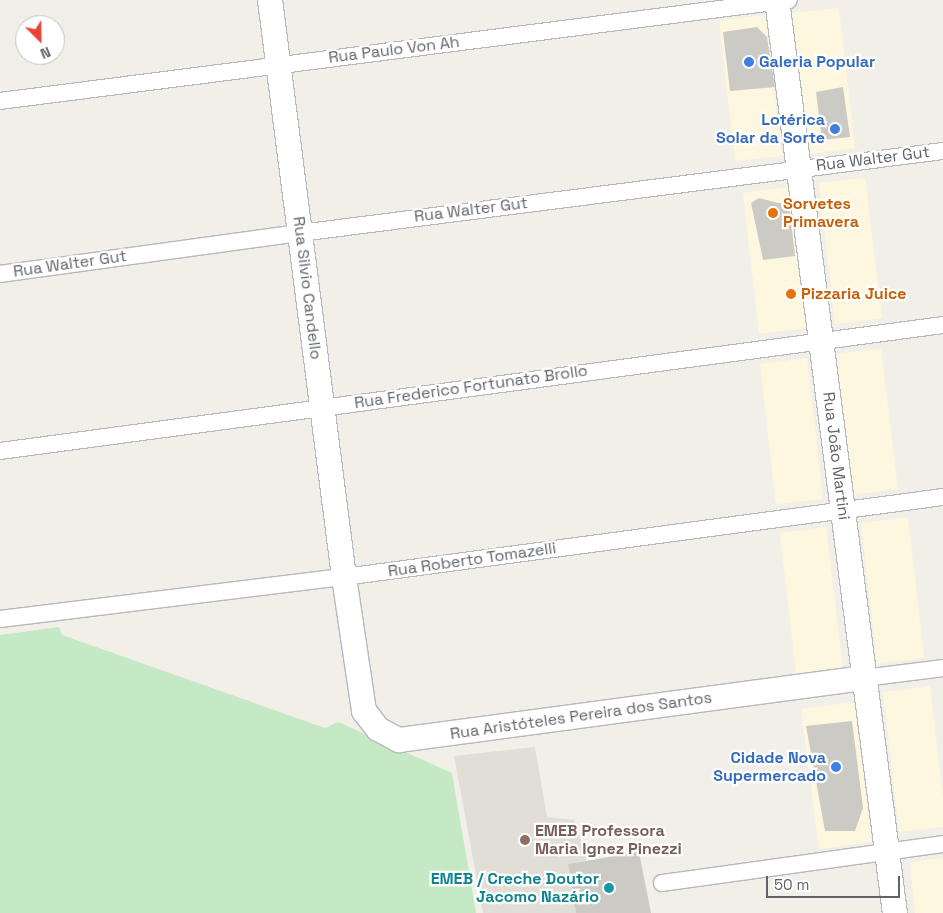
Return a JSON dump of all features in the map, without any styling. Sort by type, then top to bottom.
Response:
[{"type":"street","name":"Rua Silvio Candello","points":[[270,0],[344,577]]},
{"type":"street","name":"Rua Paulo Von Ah","points":[[0,101],[781,1]]},
{"type":"street","name":"Rua João Martini","points":[[781,1],[798,168],[895,913]]},
{"type":"street","name":"Rua Walter Gut","points":[[0,274],[798,168],[943,151]]},
{"type":"street","name":"Rua Frederico Fortunato Brollo","points":[[0,451],[943,325]]},
{"type":"street","name":"Rua Roberto Tomazelli","points":[[0,619],[344,577],[943,497]]},
{"type":"street","name":"Rua Aristóteles Pereira dos Santos","points":[[344,577],[364,711],[378,729],[399,740],[943,668]]},
{"type":"street","points":[[662,883],[943,844]]},
{"type":"shaded area","points":[[839,8],[855,148],[808,154],[792,13]]},
{"type":"shaded area","points":[[766,15],[782,156],[735,161],[719,21]]},
{"type":"shaded area","points":[[865,178],[882,318],[835,324],[819,183]]},
{"type":"shaded area","points":[[790,187],[806,328],[759,334],[743,193]]},
{"type":"shaded area","points":[[881,349],[898,489],[851,495],[834,354]]},
{"type":"shaded area","points":[[807,358],[823,499],[776,504],[760,364]]},
{"type":"shaded area","points":[[908,517],[924,658],[877,664],[861,523]]},
{"type":"shaded area","points":[[826,527],[843,668],[796,674],[780,533]]},
{"type":"shaded area","points":[[930,686],[943,797],[943,827],[899,832],[883,692]]},
{"type":"shaded area","name":"Cidade Nova Supermercado","points":[[854,702],[872,842],[819,849],[801,709]]},
{"type":"shaded area","name":"EMEB Professora Maria Ignez Pinezzi","points":[[535,747],[547,817],[574,820],[588,860],[568,864],[576,913],[483,913],[454,756]]},
{"type":"shaded area","points":[[943,858],[943,913],[915,913],[910,862]]},
{"type":"green space","points":[[59,627],[62,635],[325,728],[338,722],[452,773],[476,913],[0,913],[0,635]]},
{"type":"building","name":"Galeria Popular","points":[[757,27],[767,37],[775,87],[730,91],[723,32]]},
{"type":"building","points":[[843,87],[850,137],[822,140],[816,92]]},
{"type":"building","points":[[759,198],[778,203],[789,203],[795,256],[763,260],[751,203]]},
{"type":"building","name":"Cidade Nova Supermercado","points":[[852,721],[863,808],[855,831],[825,831],[806,726]]},
{"type":"building","name":"EMEB / Creche Doutor Jacomo Nazário","points":[[639,852],[651,913],[576,913],[568,864]]},
{"type":"place","name":"Galeria Popular","points":[[749,62]]},
{"type":"place","name":"Lotérica Solar da Sorte","points":[[835,129]]},
{"type":"place","name":"Sorvetes Primavera","points":[[773,213]]},
{"type":"place","name":"Pizzaria Juice","points":[[791,294]]},
{"type":"place","name":"Cidade Nova Supermercado","points":[[836,767]]},
{"type":"place","name":"EMEB Professora Maria Ignez Pinezzi","points":[[525,840]]},
{"type":"place","name":"EMEB / Creche Doutor Jacomo Nazário","points":[[609,888]]}]
